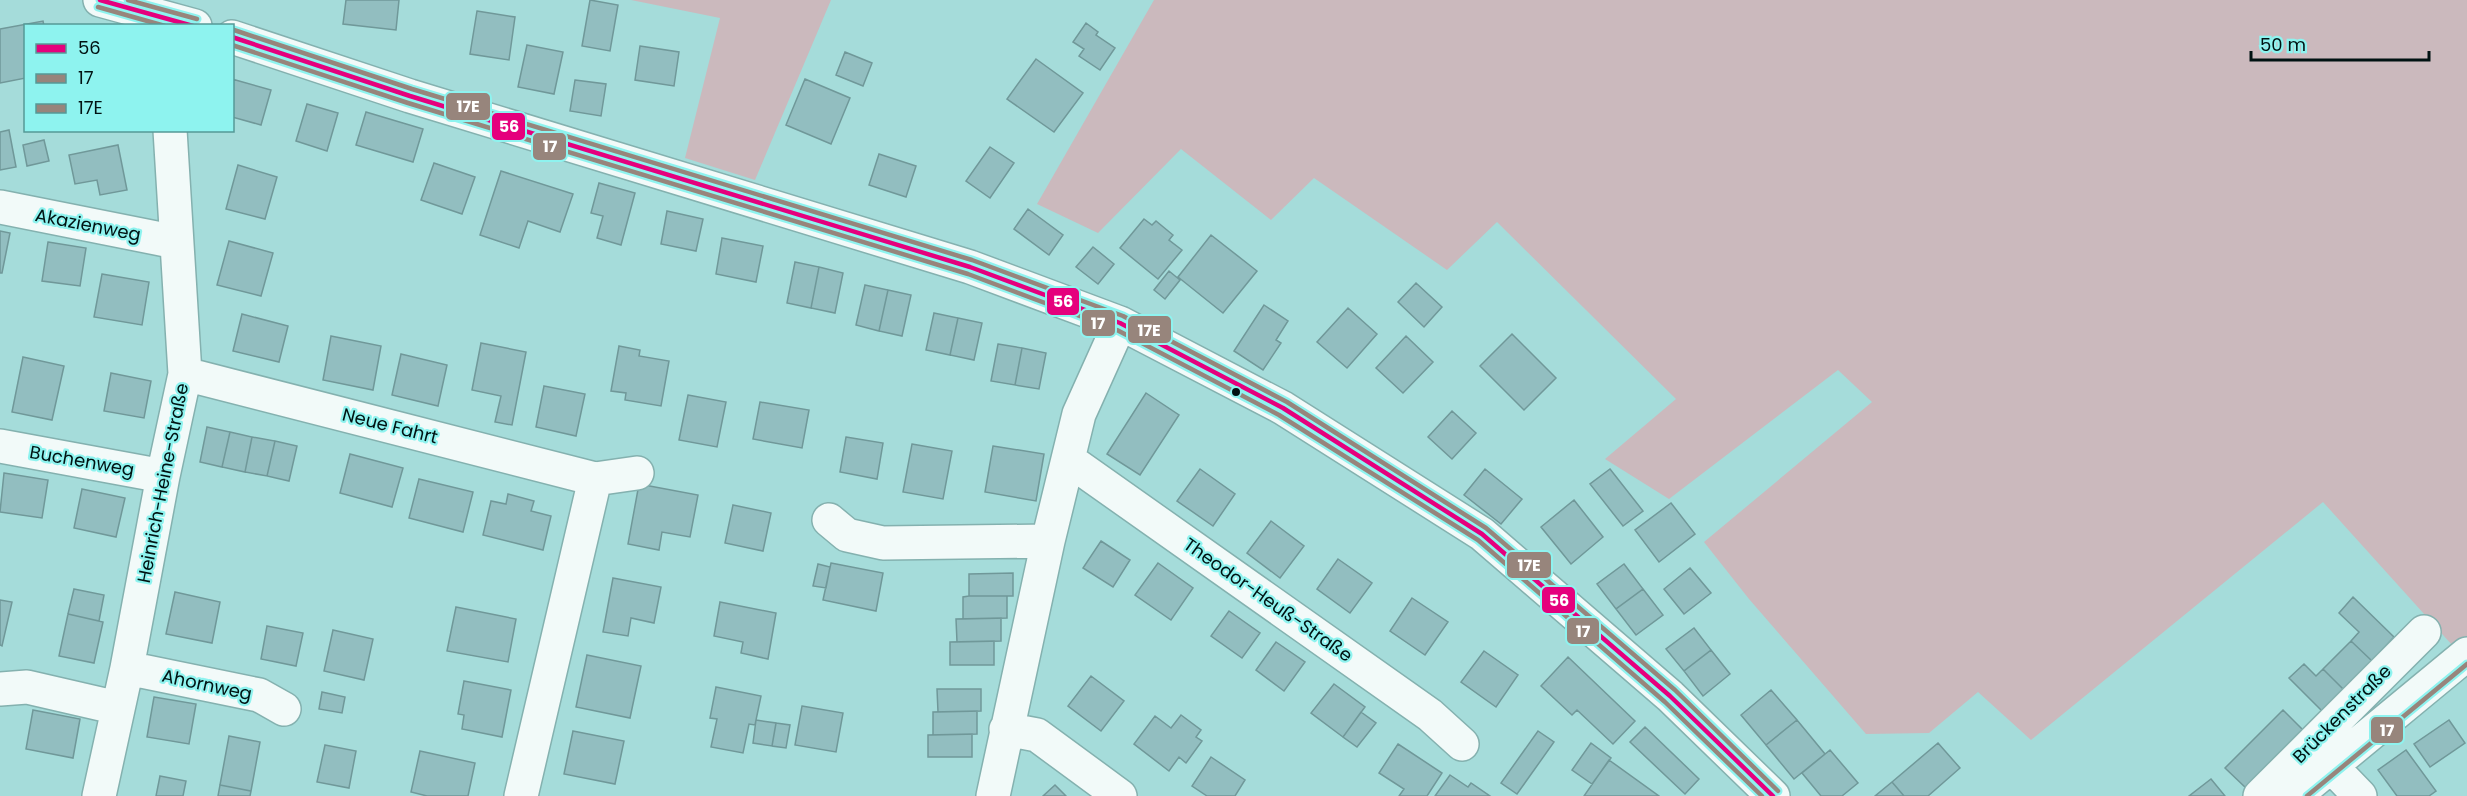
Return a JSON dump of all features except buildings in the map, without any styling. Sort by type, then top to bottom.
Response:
[{"type":"street","points":[[100,0],[189,24]]},
{"type":"street","points":[[234,39],[410,96],[970,267],[1120,323],[1283,408],[1482,534],[1670,696],[1773,796]]},
{"type":"street","name":"Heinrich-Heine-Straße","points":[[99,796],[128,668],[163,476],[185,374],[170,132]]},
{"type":"street","name":"Akazienweg","points":[[0,207],[176,242]]},
{"type":"street","points":[[993,796],[1048,542],[1070,460],[1079,414],[1120,323]]},
{"type":"street","name":"Neue Fahrt","points":[[185,374],[595,479],[637,473]]},
{"type":"street","name":"Buchenweg","points":[[0,446],[163,476]]},
{"type":"street","name":"Theodor-Heuß-Straße","points":[[1070,460],[1430,715],[1462,744]]},
{"type":"street","points":[[521,796],[595,479]]},
{"type":"street","points":[[829,520],[847,535],[883,543],[1048,542]]},
{"type":"street","name":"Brückenstraße","points":[[2260,796],[2424,632]]},
{"type":"street","points":[[2295,796],[2467,654]]},
{"type":"street","name":"Ahornweg","points":[[128,668],[259,695],[284,709]]},
{"type":"street","points":[[0,689],[27,687],[118,708]]},
{"type":"street","points":[[1006,729],[1036,735],[1120,796]]},
{"type":"street","points":[[2331,766],[2360,796]]},
{"type":"shaded area","points":[[631,0],[831,0],[755,180],[685,158],[720,18]]},
{"type":"shaded area","points":[[1154,0],[2467,0],[2467,654],[2462,656],[2323,502],[2031,740],[1978,692],[1929,733],[1866,734],[1749,599],[1704,542],[1872,402],[1838,370],[1669,499],[1605,459],[1676,399],[1497,222],[1447,270],[1314,178],[1271,220],[1181,149],[1098,233],[1037,204]]},
{"type":"transit line","name":"56","points":[[100,0],[186,24]]},
{"type":"transit line","name":"17E","points":[[128,0],[197,19]]},
{"type":"transit line","name":"17","points":[[98,7],[158,24]]},
{"type":"transit line","name":"17E","points":[[234,30],[412,89],[972,260],[1123,316],[1287,402],[1486,528],[1675,690],[1778,791]]},
{"type":"transit line","name":"56","points":[[234,38],[410,96],[970,267],[1120,323],[1283,408],[1482,534],[1670,696],[1773,796]]},
{"type":"transit line","name":"17","points":[[234,46],[408,103],[968,274],[1117,330],[1279,415],[1478,540],[1665,702],[1762,796]]},
{"type":"transit line","name":"17","points":[[2307,796],[2467,664]]}]
